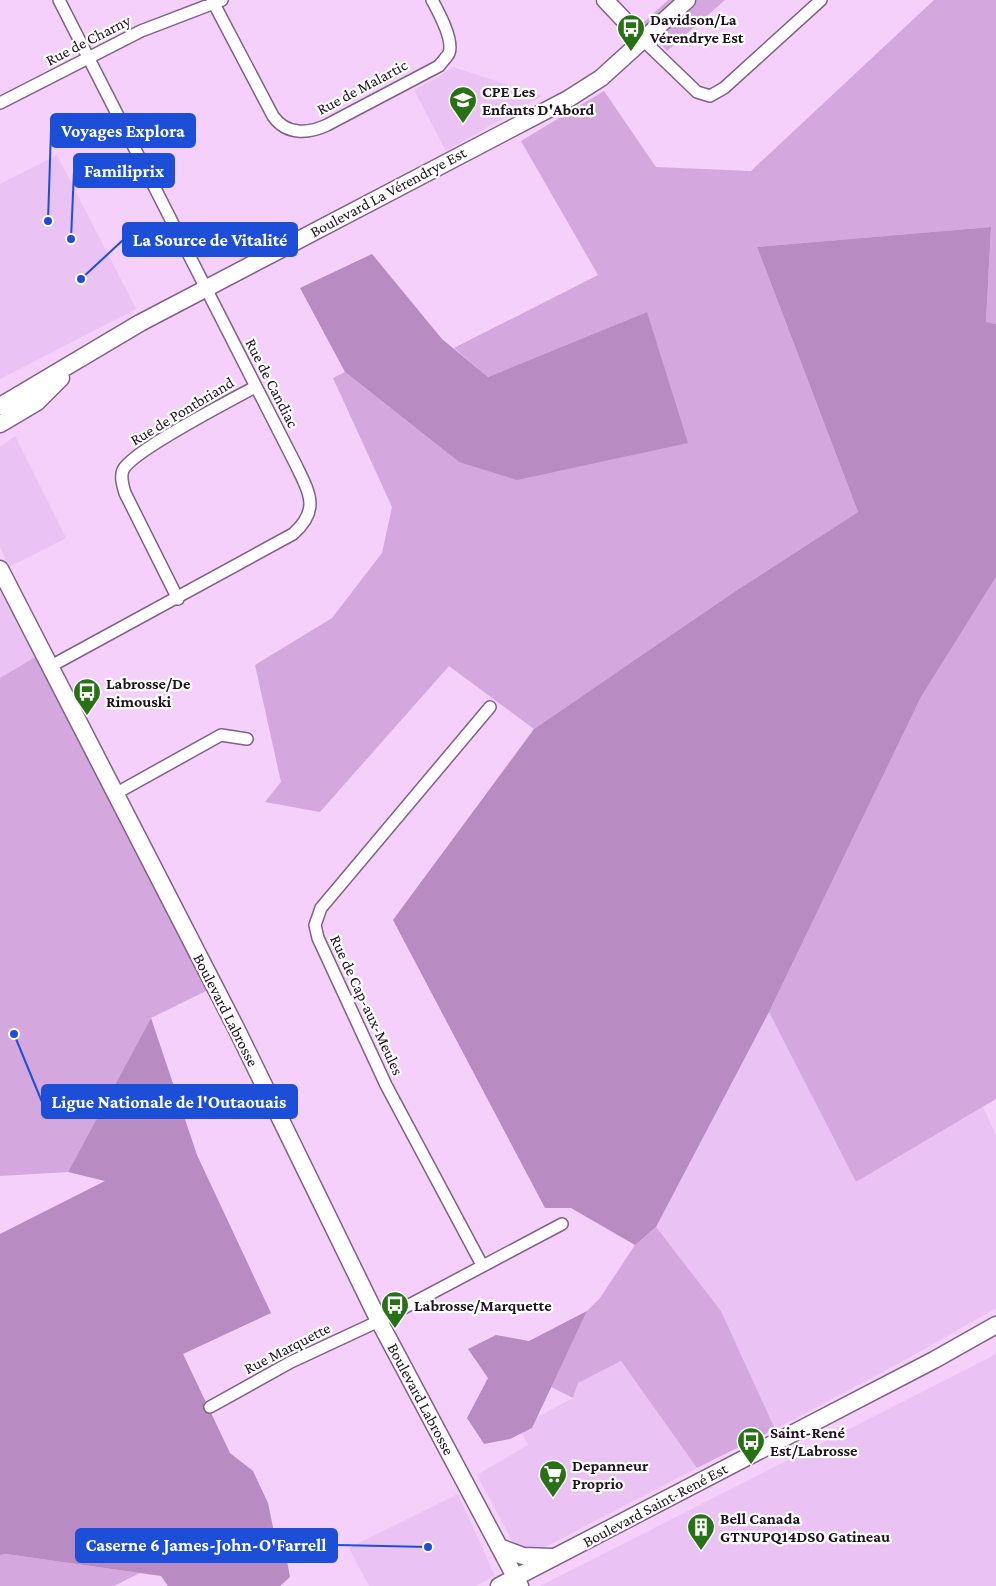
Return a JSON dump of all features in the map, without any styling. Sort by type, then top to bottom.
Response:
[{"type":"street","name":"Rue de Candiac","points":[[51,666],[178,599],[293,534],[306,523],[310,513],[308,492],[304,482],[254,387],[207,288],[59,0]]},
{"type":"street","name":"Rue de Malartic","points":[[216,1],[273,116],[284,128],[302,132],[316,130],[327,125],[439,66],[450,51],[444,25],[432,0]]},
{"type":"street","points":[[605,0],[697,92],[710,96],[724,88],[821,0]]},
{"type":"street","name":"Boulevard La Vérendrye Est","points":[[0,424],[9,404],[140,324],[568,99],[601,78],[687,0]]},
{"type":"street","name":"Rue de Charny","points":[[0,103],[142,30],[216,1]]},
{"type":"street","name":"Rue de Pontbriand","points":[[178,599],[125,493],[121,477],[123,469],[146,449],[254,387]]},
{"type":"street","points":[[0,432],[9,404]]},
{"type":"street","name":"Boulevard Labrosse","points":[[0,568],[237,1030],[379,1320],[518,1582]]},
{"type":"street","name":"Rue de Cap-aux-Meules","points":[[482,1265],[386,1085],[318,938],[315,925],[321,908],[490,707]]},
{"type":"street","points":[[116,794],[221,735],[247,739]]},
{"type":"street","name":"Rue Marquette","points":[[210,1407],[291,1362],[379,1320],[562,1224]]},
{"type":"street","name":"Boulevard Saint-René Est","points":[[499,1586],[518,1582],[557,1557],[934,1360],[996,1325]]},
{"type":"street","points":[[499,1547],[534,1558],[557,1557]]},
{"type":"shaded area","points":[[668,0],[725,0],[667,51],[643,23]]},
{"type":"shaded area","points":[[934,0],[996,0],[996,324],[986,323],[991,227],[757,247],[858,512],[734,592],[534,729],[449,666],[320,812],[265,802],[281,782],[255,665],[332,618],[382,553],[392,507],[333,378],[345,372],[459,462],[647,312],[488,377],[454,348],[598,275],[521,141],[604,91],[656,167],[751,171]]},
{"type":"shaded area","name":"CPE Les Enfants D'Abord","points":[[453,67],[542,96],[446,151],[414,90]]},
{"type":"shaded area","points":[[57,155],[136,309],[0,379],[0,184]]},
{"type":"shaded area","points":[[991,227],[986,322],[996,324],[996,577],[921,697],[769,1012],[656,1227],[635,1245],[571,1208],[545,1208],[393,920],[534,729],[734,592],[858,512],[757,247]]},
{"type":"shaded area","points":[[372,254],[442,339],[488,377],[647,312],[688,443],[517,480],[459,462],[345,372],[300,288]]},
{"type":"shaded area","points":[[15,436],[66,538],[9,567],[0,547],[0,447]]},
{"type":"shaded area","points":[[996,577],[996,1099],[856,1182],[769,1012],[921,697]]},
{"type":"shaded area","points":[[0,591],[35,657],[0,678]]},
{"type":"shaded area","points":[[35,657],[210,989],[151,1018],[68,1172],[0,1176],[0,678]]},
{"type":"shaded area","points":[[769,1012],[856,1182],[983,1107],[996,1135],[996,1308],[898,1364],[775,1429],[721,1311],[656,1227]]},
{"type":"shaded area","points":[[151,1018],[197,1155],[271,1313],[183,1354],[230,1453],[253,1471],[268,1503],[276,1542],[287,1561],[290,1577],[280,1586],[168,1586],[161,1576],[6,1554],[0,1555],[0,1234],[105,1181],[68,1172]]},
{"type":"shaded area","points":[[656,1227],[721,1311],[775,1429],[697,1468],[621,1361],[578,1383],[573,1398],[551,1387],[587,1311],[600,1298],[635,1245]]},
{"type":"shaded area","points":[[587,1311],[532,1428],[510,1439],[484,1444],[467,1418],[488,1378],[468,1349],[496,1335],[529,1341]]},
{"type":"shaded area","points":[[996,1353],[996,1586],[540,1586],[991,1357]]},
{"type":"shaded area","points":[[621,1361],[697,1468],[522,1559],[477,1475],[528,1445],[519,1427],[573,1398],[578,1383]]},
{"type":"shaded area","points":[[458,1494],[495,1576],[475,1586],[369,1586],[349,1548]]},
{"type":"shaded area","points":[[6,1554],[140,1573],[114,1586],[0,1586],[0,1555]]},
{"type":"place","name":"Davidson/La Vérendrye Est","points":[[631,52]]},
{"type":"place","name":"CPE Les Enfants D'Abord","points":[[463,124]]},
{"type":"place","name":"Voyages Explora","points":[[48,221]]},
{"type":"place","name":"Familiprix","points":[[71,239]]},
{"type":"place","name":"La Source de Vitalité","points":[[81,279]]},
{"type":"place","name":"Labrosse/De Rimouski","points":[[87,716]]},
{"type":"place","name":"Ligue Nationale de l'Outaouais","points":[[14,1034]]},
{"type":"place","name":"Labrosse/Marquette","points":[[395,1329]]},
{"type":"place","name":"Saint-René Est/Labrosse","points":[[751,1465]]},
{"type":"place","name":"Depanneur Proprio","points":[[553,1498]]},
{"type":"place","name":"Caserne 6 James-John-O'Farrell","points":[[428,1547]]},
{"type":"place","name":"Bell Canada GTNUPQ14DS0 Gatineau","points":[[701,1551]]}]
